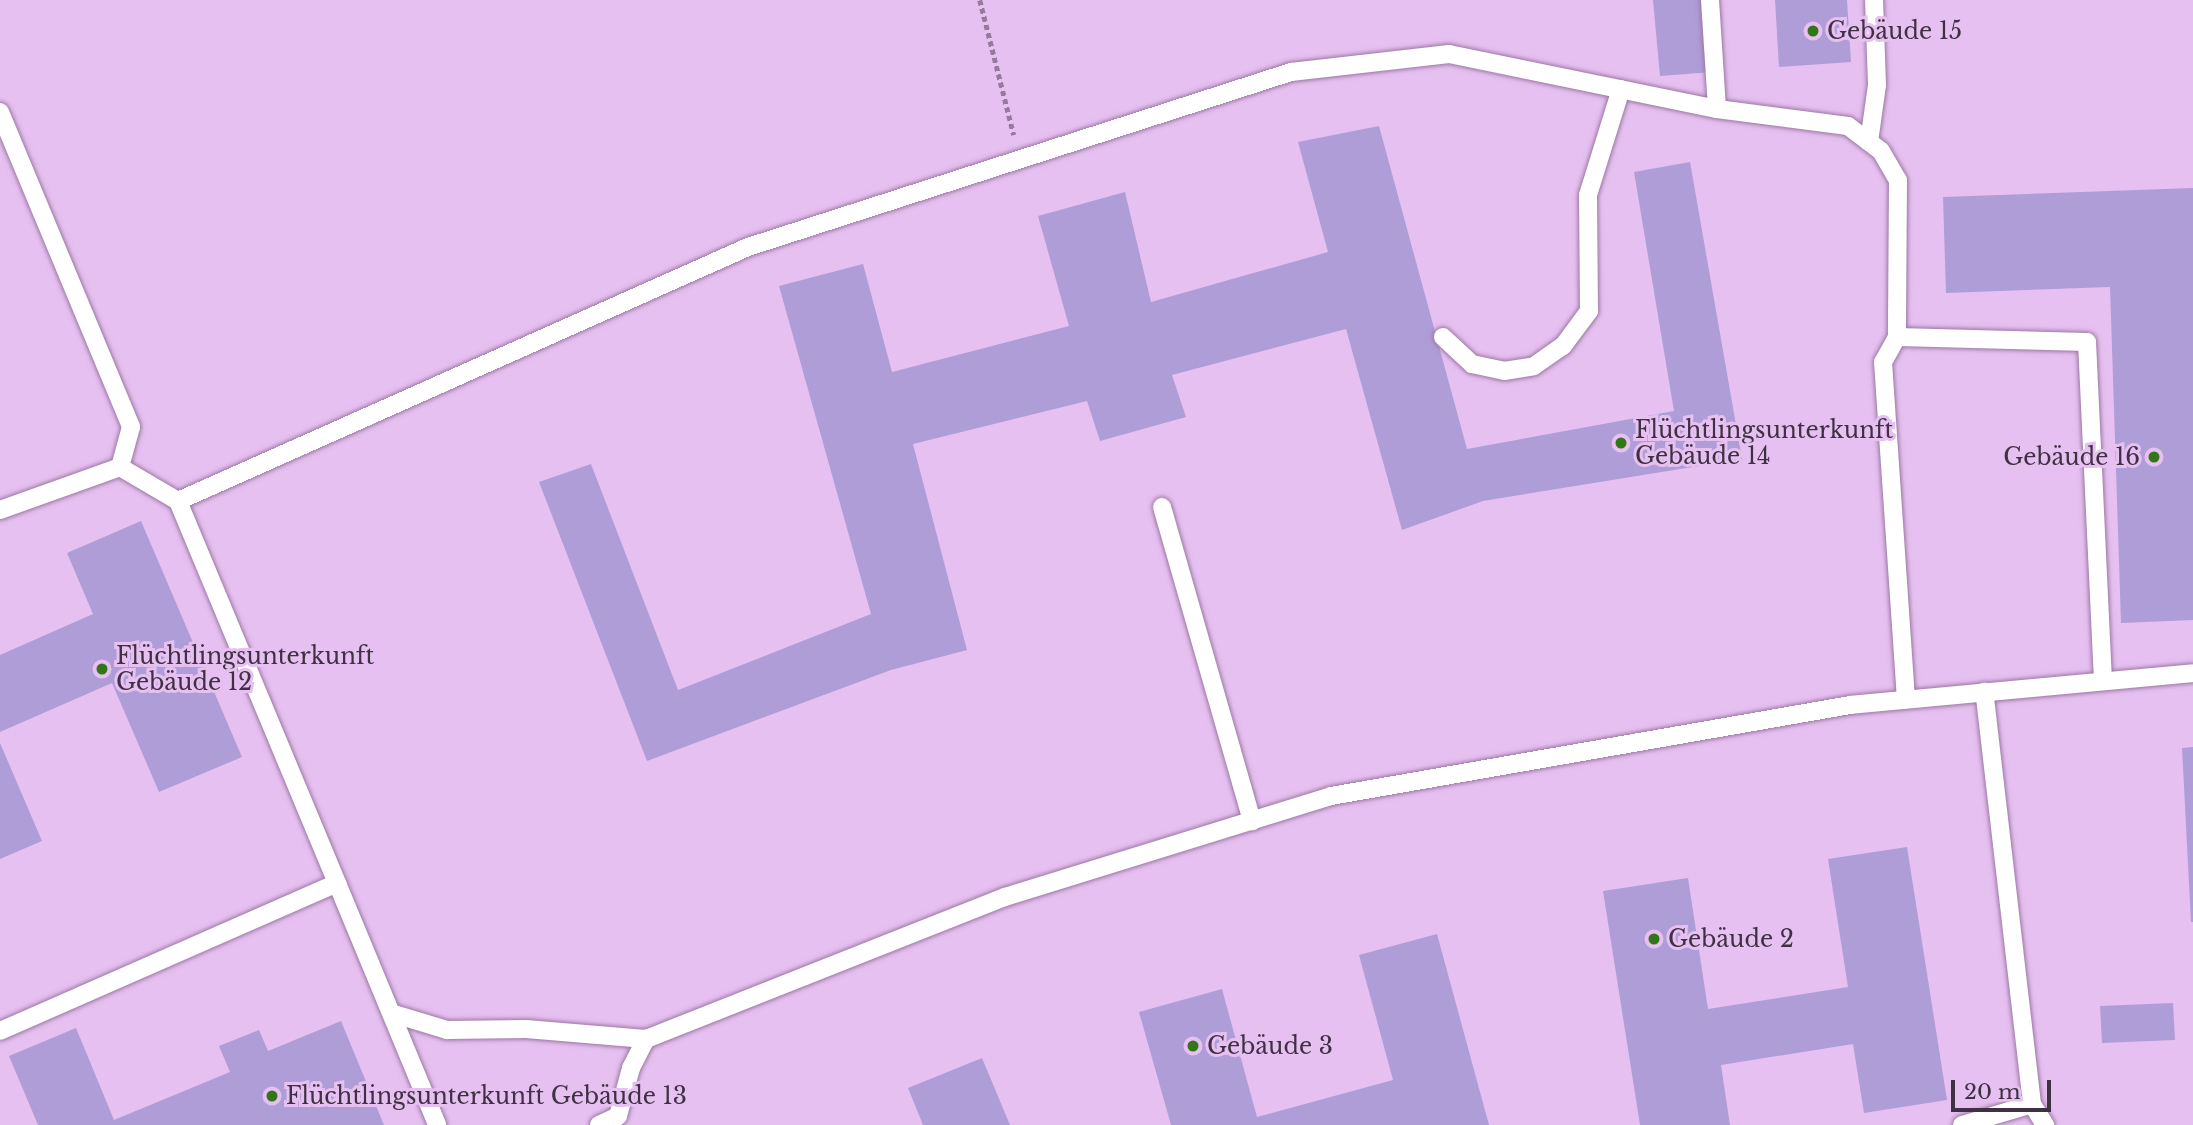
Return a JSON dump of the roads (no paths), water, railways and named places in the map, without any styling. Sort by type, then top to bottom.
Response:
[{"type":"lane","points":[[1710,0],[1717,109]]},
{"type":"lane","points":[[1869,142],[1877,85],[1874,0]]},
{"type":"lane","points":[[178,501],[748,247],[1291,72],[1449,54],[1717,109],[1848,126],[1881,151],[1898,180],[1898,337],[1884,362],[1906,699]]},
{"type":"lane","points":[[1443,337],[1472,364],[1504,371],[1534,366],[1563,345],[1589,311],[1588,195],[1621,89]]},
{"type":"lane","points":[[0,112],[131,427],[120,467]]},
{"type":"lane","points":[[1898,337],[2087,342],[2103,681]]},
{"type":"lane","points":[[120,467],[178,501],[438,1125]]},
{"type":"lane","points":[[0,510],[120,467]]},
{"type":"lane","points":[[1162,508],[1252,821]]},
{"type":"lane","points":[[391,1013],[447,1030],[526,1029],[646,1040],[1005,897],[1331,796],[1850,705],[2193,673]]},
{"type":"lane","points":[[1984,692],[2032,1104],[2045,1125]]},
{"type":"lane","points":[[0,1031],[337,883]]},
{"type":"lane","points":[[599,1125],[618,1116],[631,1068],[646,1040]]},
{"type":"lane","points":[[1962,1125],[2032,1104]]},
{"type":"place","name":"Gebäude 15","points":[[1813,31]]},
{"type":"place","name":"Flüchtlingsunterkunft Gebäude 14","points":[[1621,443]]},
{"type":"place","name":"Gebäude 16","points":[[2154,457]]},
{"type":"place","name":"Flüchtlingsunterkunft Gebäude 12","points":[[102,669]]},
{"type":"place","name":"Gebäude 2","points":[[1654,939]]},
{"type":"place","name":"Gebäude 3","points":[[1193,1046]]},
{"type":"place","name":"Flüchtlingsunterkunft Gebäude 13","points":[[272,1096]]}]
